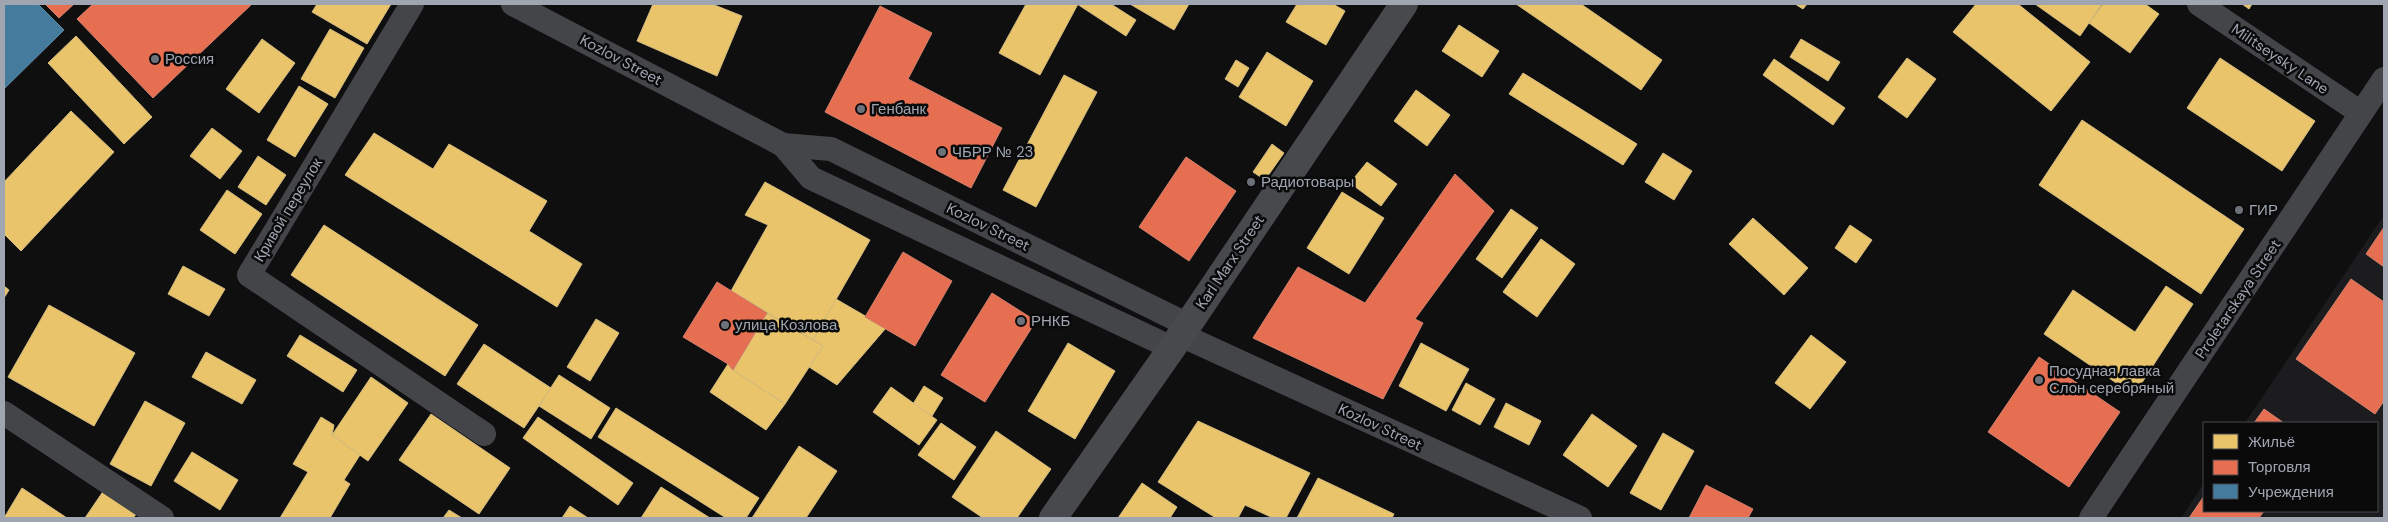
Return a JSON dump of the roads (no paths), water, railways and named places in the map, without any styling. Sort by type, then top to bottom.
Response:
[{"type":"main road","name":"Karl Marx Street","points":[[1053,518],[1180,336],[1404,4]]},
{"type":"street","name":"Кривой переулок","points":[[412,4],[249,275],[484,434]]},
{"type":"street","name":"Kozlov Street","points":[[513,4],[783,145],[811,178],[1180,336],[1580,518]]},
{"type":"street","name":"Militseysky Lane","points":[[2199,4],[2361,114]]},
{"type":"street","name":"Proletarskaya Street","points":[[2091,518],[2384,80]]},
{"type":"street","name":"Kozlov Street","points":[[783,145],[832,149],[1180,336]]},
{"type":"street","points":[[4,414],[130,499],[162,518]]},
{"type":"place","name":"Россия","points":[[155,59]]},
{"type":"place","name":"Генбанк","points":[[861,109]]},
{"type":"place","name":"ЧБРР № 23","points":[[942,152]]},
{"type":"place","name":"Радиотовары","points":[[1251,182]]},
{"type":"place","name":"ГИР","points":[[2239,210]]},
{"type":"place","name":"РНКБ","points":[[1021,321]]},
{"type":"place","name":"улица Козлова","points":[[725,325]]},
{"type":"place","name":"Посудная лавка Слон серебряный","points":[[2039,380]]}]
